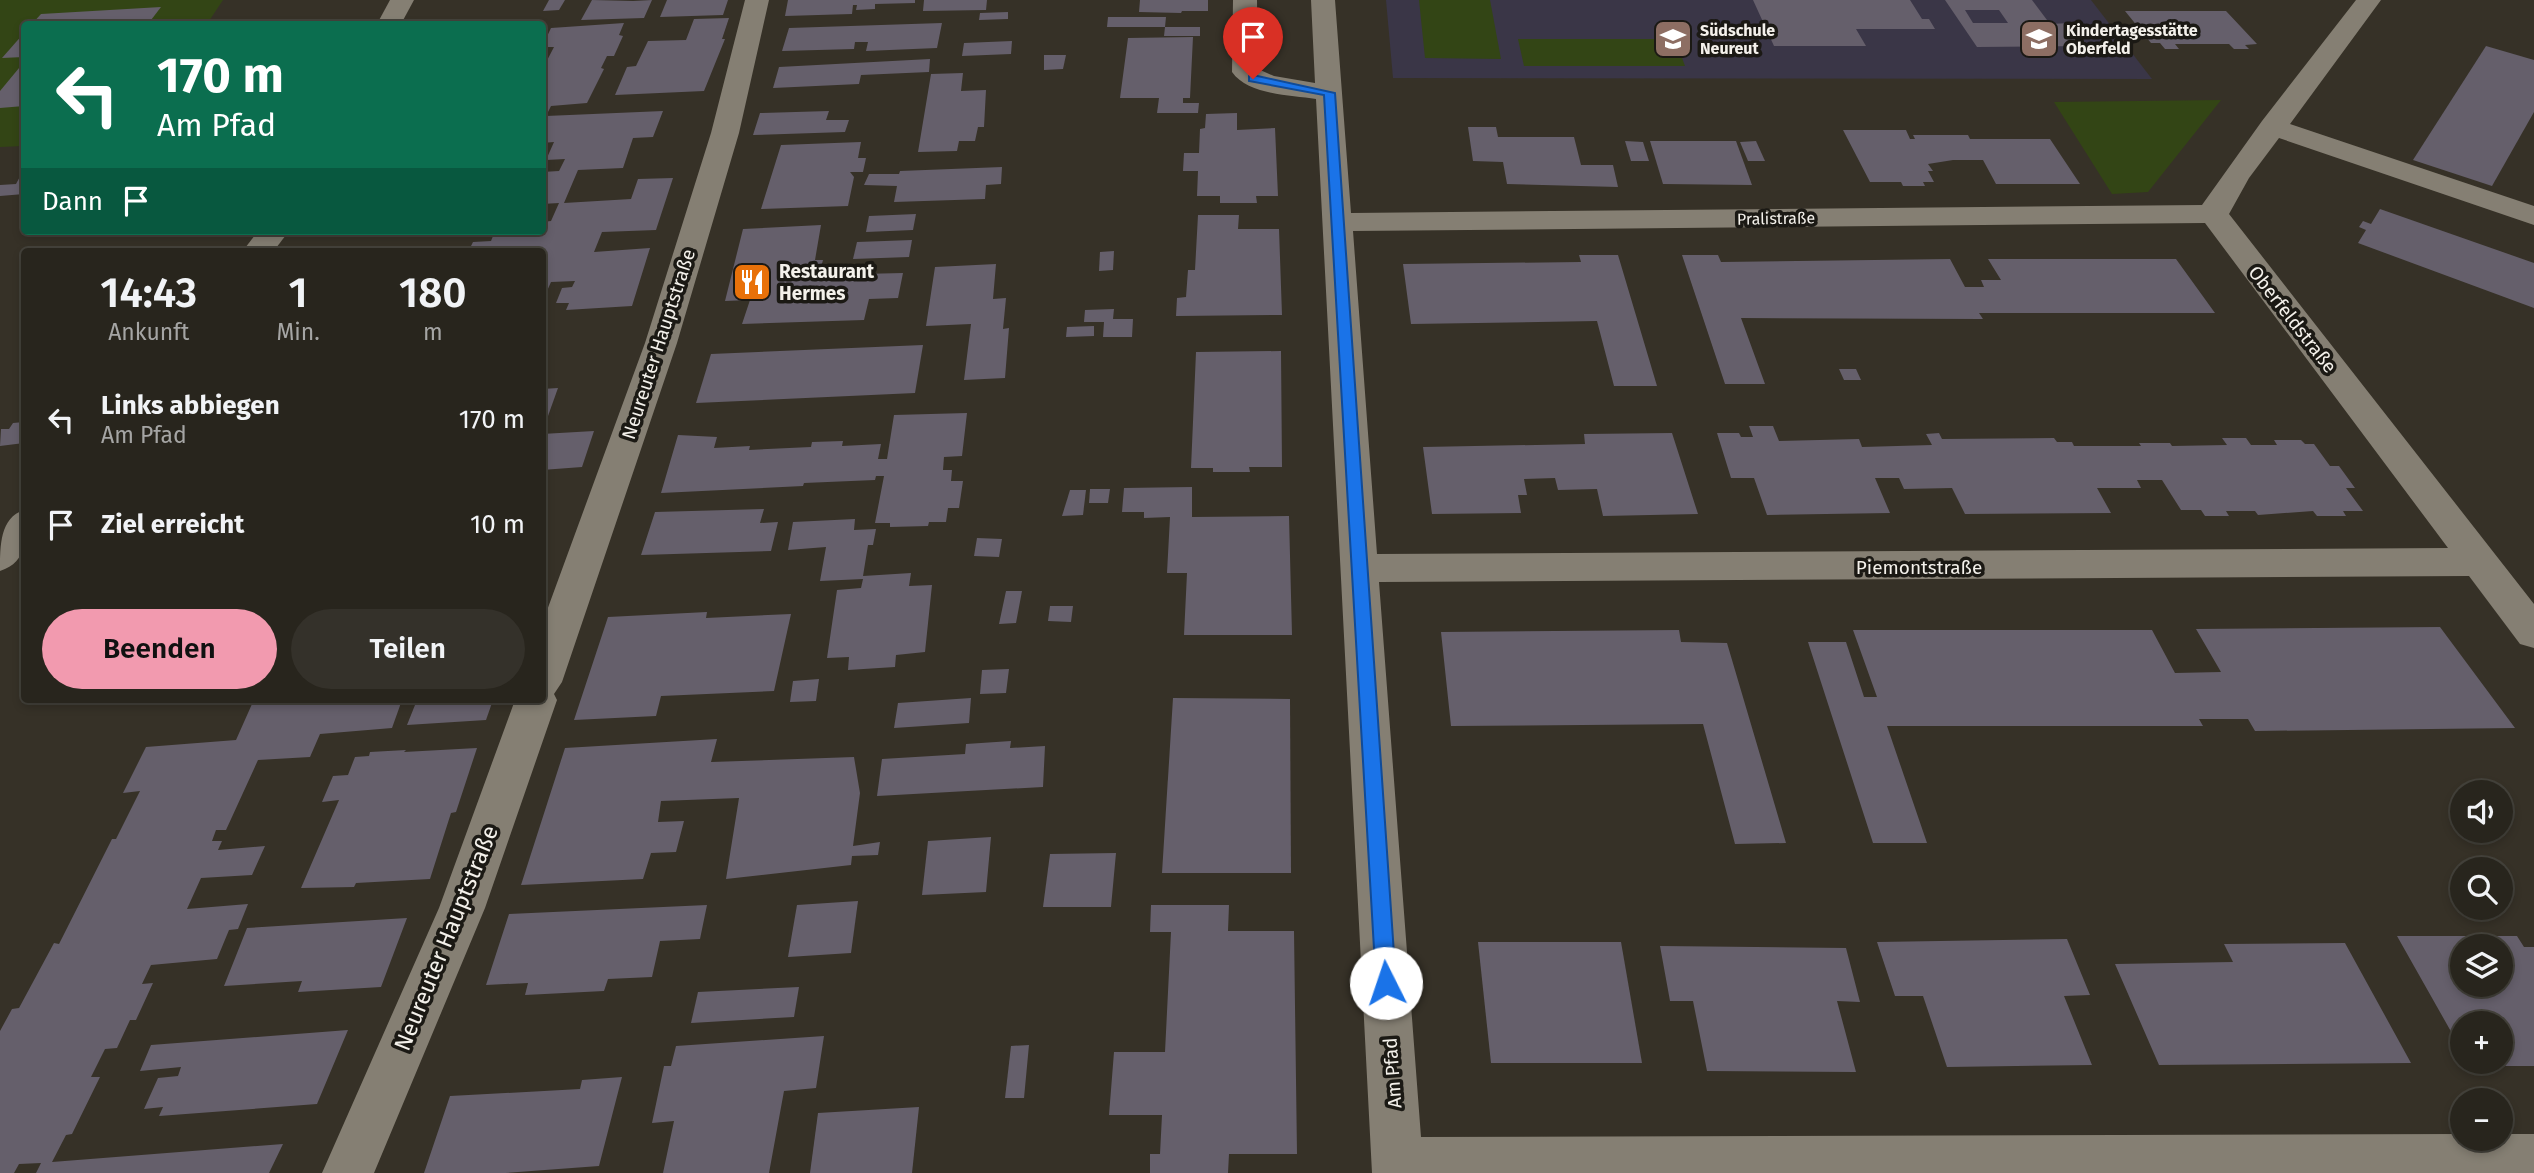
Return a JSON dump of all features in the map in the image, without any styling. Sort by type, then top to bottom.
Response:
[{"type":"street","points":[[391,21],[402,0]]},
{"type":"street","name":"Neureuter Hauptstraße","points":[[546,671],[661,343],[725,133],[757,0]]},
{"type":"street","points":[[1245,0],[1247,76],[1329,93]]},
{"type":"street","name":"Am Pfad","points":[[1323,0],[1398,1168]]},
{"type":"street","points":[[2214,214],[2221,197],[2369,0]]},
{"type":"street","points":[[2272,127],[2534,216]]},
{"type":"street","name":"Pralistraße","points":[[1337,222],[2214,214]]},
{"type":"street","name":"Oberfeldstraße","points":[[2214,214],[2225,233],[2534,633]]},
{"type":"street","points":[[0,556],[21,527]]},
{"type":"street","name":"Piemontstraße","points":[[1359,569],[2478,562]]},
{"type":"street","name":"Neureuter Hauptstraße","points":[[348,1173],[462,908],[535,703]]},
{"type":"street","points":[[1398,1168],[2534,1160]]},
{"type":"shaded area","name":"Südschule Neureut","points":[[1386,0],[2091,0],[2152,79],[1393,78]]},
{"type":"green space","points":[[0,0],[223,0],[209,21],[21,21],[21,146],[0,147]]},
{"type":"green space","points":[[1419,0],[1490,0],[1501,59],[1425,58]]},
{"type":"green space","points":[[1518,39],[1675,39],[1685,66],[1524,66]]},
{"type":"green space","points":[[2221,100],[2148,192],[2112,194],[2054,102]]},
{"type":"building","points":[[549,0],[565,0],[559,10],[543,11]]},
{"type":"building","points":[[592,0],[652,0],[644,18],[581,20]]},
{"type":"building","points":[[667,0],[728,0],[723,15],[660,17]]},
{"type":"building","points":[[788,0],[915,0],[915,3],[875,4],[875,9],[856,10],[857,5],[853,5],[852,14],[785,16]]},
{"type":"building","points":[[924,0],[987,0],[986,10],[923,11]]},
{"type":"building","points":[[1140,0],[1208,0],[1208,11],[1139,12]]},
{"type":"building","points":[[1753,0],[1910,0],[1922,19],[1929,19],[1935,29],[1856,29],[1866,46],[1774,46]]},
{"type":"building","points":[[1945,0],[2032,0],[2050,24],[2070,23],[2087,46],[1977,47]],"holes":[[[1965,10],[1999,10],[2008,23],[1973,23]]]},
{"type":"building","points":[[161,7],[150,21],[35,21],[41,14]]},
{"type":"building","points":[[2125,11],[2226,11],[2257,44],[2245,45],[2249,49],[2234,49],[2229,44],[2175,44],[2179,49],[2165,49],[2160,43],[2151,43]]},
{"type":"building","points":[[1008,12],[1008,19],[979,20],[980,13]]},
{"type":"building","points":[[1108,17],[1166,17],[1165,27],[1107,27]]},
{"type":"building","points":[[729,18],[722,39],[725,39],[704,91],[615,95],[627,67],[636,66],[648,41],[686,40],[694,19]]},
{"type":"building","points":[[624,23],[619,35],[623,36],[614,56],[607,56],[601,68],[604,69],[587,103],[551,106],[546,116],[546,62],[554,47],[546,47],[546,39],[551,28]]},
{"type":"building","points":[[942,23],[937,48],[866,51],[868,42],[855,42],[854,49],[782,51],[789,28]]},
{"type":"building","points":[[1165,27],[1200,27],[1200,36],[1164,36]]},
{"type":"building","points":[[21,36],[21,57],[2,58]]},
{"type":"building","points":[[1193,37],[1190,98],[1183,98],[1183,103],[1199,103],[1198,113],[1157,113],[1159,98],[1120,98],[1128,38]]},
{"type":"building","points":[[1012,41],[1011,54],[962,56],[964,43]]},
{"type":"building","points":[[2486,46],[2534,60],[2534,112],[2492,186],[2413,160]]},
{"type":"building","points":[[1044,55],[1066,55],[1063,69],[1044,70]]},
{"type":"building","points":[[930,59],[929,72],[861,75],[859,84],[773,88],[779,67]]},
{"type":"building","points":[[21,66],[21,106],[0,108],[0,91]]},
{"type":"building","points":[[963,73],[961,91],[986,90],[984,127],[978,127],[975,141],[959,141],[957,151],[918,152],[931,74]]},
{"type":"building","points":[[663,111],[653,137],[633,138],[623,168],[578,170],[564,203],[631,199],[638,179],[673,178],[656,230],[602,232],[594,252],[650,248],[632,306],[566,310],[569,303],[556,303],[562,288],[572,287],[575,281],[551,282],[546,291],[546,248],[470,248],[473,242],[491,241],[493,235],[546,235],[546,222],[551,221],[559,203],[546,204],[546,172],[559,171],[565,159],[546,160],[554,142],[546,143],[546,116]]},
{"type":"building","points":[[829,111],[826,120],[849,120],[845,132],[753,135],[760,113]]},
{"type":"building","points":[[1237,113],[1237,130],[1275,128],[1278,196],[1256,196],[1257,203],[1220,203],[1220,196],[1197,196],[1198,171],[1183,171],[1184,153],[1199,153],[1200,129],[1205,128],[1206,114]]},
{"type":"building","points":[[1468,127],[1496,127],[1498,137],[1574,137],[1581,165],[1613,165],[1618,187],[1507,184],[1503,162],[1473,161]]},
{"type":"building","points":[[1843,130],[1906,130],[1910,139],[1915,139],[1913,135],[1968,135],[1970,139],[2050,139],[2080,184],[1996,184],[1983,160],[1953,160],[1928,164],[1933,171],[1928,171],[1934,182],[1923,182],[1925,186],[1903,186],[1901,182],[1870,182]]},
{"type":"building","points":[[1625,141],[1643,142],[1649,161],[1631,161]]},
{"type":"building","points":[[1650,141],[1736,141],[1752,185],[1663,184]]},
{"type":"building","points":[[1756,141],[1765,161],[1748,161],[1740,142]]},
{"type":"building","points":[[861,142],[858,158],[866,158],[863,172],[850,172],[854,177],[848,206],[761,209],[781,145]]},
{"type":"building","points":[[1002,167],[1001,184],[986,185],[985,199],[894,202],[897,186],[864,185],[869,174]]},
{"type":"building","points":[[21,175],[21,194],[0,196],[0,185],[16,184]]},
{"type":"building","points":[[2380,209],[2534,263],[2534,308],[2358,243],[2366,230],[2359,227],[2363,221],[2371,224]]},
{"type":"building","points":[[916,214],[913,230],[866,232],[869,216]]},
{"type":"building","points":[[1198,215],[1239,215],[1238,229],[1279,229],[1282,315],[1176,316],[1177,298],[1186,297],[1188,270],[1195,270]]},
{"type":"building","points":[[821,225],[815,260],[823,260],[819,275],[903,273],[898,298],[869,299],[864,320],[742,324],[750,300],[725,301],[743,229]]},
{"type":"building","points":[[912,240],[909,257],[853,259],[857,242]]},
{"type":"building","points":[[1114,251],[1113,270],[1099,271],[1100,252]]},
{"type":"building","points":[[1579,255],[1618,255],[1657,386],[1614,386],[1597,321],[1411,324],[1403,264],[1581,262]]},
{"type":"building","points":[[1682,255],[1718,255],[1721,262],[1950,259],[1965,287],[1984,287],[1981,280],[2001,280],[1988,259],[2176,259],[2215,313],[1979,313],[1983,319],[1741,318],[1765,384],[1725,384]]},
{"type":"building","points":[[996,264],[993,299],[1006,298],[1003,329],[1009,328],[1005,378],[964,380],[971,324],[926,326],[935,267]]},
{"type":"building","points":[[1114,309],[1113,319],[1133,319],[1132,337],[1103,337],[1104,322],[1084,322],[1085,310]]},
{"type":"building","points":[[1094,326],[1094,336],[1066,337],[1067,327]]},
{"type":"building","points":[[923,345],[915,393],[696,403],[711,354]]},
{"type":"building","points":[[1281,351],[1282,467],[1249,467],[1250,472],[1213,472],[1213,468],[1191,468],[1196,352]]},
{"type":"building","points":[[1839,369],[1856,369],[1861,380],[1844,380]]},
{"type":"building","points":[[558,388],[546,422],[546,389]]},
{"type":"building","points":[[967,413],[962,456],[944,457],[943,470],[952,470],[951,481],[963,481],[959,508],[948,508],[946,522],[929,522],[928,526],[890,527],[890,523],[875,523],[884,476],[876,476],[875,480],[804,483],[803,486],[661,493],[678,435],[717,437],[714,448],[750,446],[749,450],[811,447],[812,442],[843,441],[842,446],[881,444],[878,459],[887,459],[894,415]]},
{"type":"building","points":[[21,422],[21,443],[0,446],[1,429],[9,429],[13,423]]},
{"type":"building","points":[[1749,426],[1773,426],[1779,441],[1859,439],[1862,447],[1932,445],[1926,434],[1939,433],[1942,439],[2054,438],[2057,442],[2072,442],[2074,446],[2141,446],[2139,443],[2170,443],[2172,446],[2227,445],[2222,438],[2246,438],[2251,445],[2277,445],[2274,440],[2301,440],[2305,444],[2314,444],[2330,466],[2339,466],[2355,488],[2346,488],[2363,511],[2343,511],[2346,516],[2317,516],[2313,511],[2258,515],[2255,511],[2226,511],[2229,516],[2205,516],[2201,510],[2181,510],[2162,480],[2137,480],[2141,488],[2097,488],[2111,513],[1965,514],[1952,488],[1904,489],[1899,478],[1875,478],[1890,513],[1767,515],[1754,478],[1731,478],[1717,433],[1739,433],[1741,437],[1753,437]]},
{"type":"building","points":[[594,431],[582,467],[546,470],[546,434]]},
{"type":"building","points":[[1672,433],[1698,514],[1603,516],[1597,489],[1558,490],[1555,478],[1524,479],[1527,495],[1518,495],[1521,513],[1432,514],[1423,447],[1585,444],[1584,434]]},
{"type":"building","points":[[1192,487],[1192,517],[1289,516],[1292,635],[1184,635],[1187,573],[1167,573],[1170,517],[1144,518],[1144,512],[1122,512],[1124,488]]},
{"type":"building","points":[[1090,489],[1110,489],[1108,503],[1089,503]]},
{"type":"building","points":[[1070,490],[1086,490],[1083,515],[1062,516]]},
{"type":"building","points":[[764,509],[760,523],[778,522],[771,551],[641,555],[655,512]]},
{"type":"building","points":[[855,519],[854,530],[876,529],[873,545],[868,545],[863,576],[911,573],[909,586],[932,585],[925,652],[896,655],[895,667],[848,670],[849,657],[827,658],[837,590],[861,588],[863,579],[820,581],[826,547],[788,550],[793,522]]},
{"type":"building","points":[[977,538],[1002,539],[999,557],[974,556]]},
{"type":"building","points":[[1006,591],[1022,591],[1016,623],[999,624]]},
{"type":"building","points":[[1050,606],[1073,606],[1071,622],[1048,621]]},
{"type":"building","points":[[707,612],[706,618],[791,614],[774,691],[661,696],[656,716],[574,720],[608,617]]},
{"type":"building","points":[[2440,627],[2515,728],[2255,731],[2248,719],[2199,719],[2203,726],[1887,726],[1927,843],[1873,843],[1808,642],[1846,642],[1864,697],[1877,697],[1853,630],[2152,630],[2175,673],[2221,672],[2196,629]]},
{"type":"building","points":[[1679,630],[1681,642],[1727,643],[1786,843],[1735,844],[1703,724],[1451,726],[1441,632]]},
{"type":"building","points":[[1009,669],[1006,693],[980,694],[982,670]]},
{"type":"building","points":[[819,679],[816,701],[790,702],[793,681]]},
{"type":"building","points":[[971,698],[969,723],[894,728],[898,703]]},
{"type":"building","points":[[1173,698],[1290,699],[1291,873],[1162,873]]},
{"type":"building","points":[[401,703],[392,728],[320,734],[310,757],[258,760],[226,830],[216,830],[212,841],[222,841],[218,850],[265,846],[252,875],[201,878],[187,909],[248,904],[238,929],[229,930],[217,959],[151,965],[142,984],[153,983],[136,1020],[130,1020],[117,1048],[105,1049],[91,1077],[100,1077],[72,1134],[66,1135],[52,1162],[283,1144],[269,1173],[36,1173],[41,1163],[19,1164],[14,1173],[0,1173],[0,1031],[12,1009],[19,1008],[54,943],[59,944],[112,839],[116,839],[140,791],[123,793],[146,747],[236,740],[252,704]]},
{"type":"building","points":[[416,703],[492,703],[486,720],[407,725]]},
{"type":"building","points":[[717,739],[711,762],[854,757],[860,793],[853,846],[880,842],[878,855],[852,856],[851,865],[726,879],[739,798],[661,801],[658,822],[684,821],[676,852],[651,853],[643,879],[521,885],[565,748]]},
{"type":"building","points":[[1011,741],[1010,748],[1045,746],[1043,787],[877,796],[882,759],[965,754],[966,744]]},
{"type":"building","points":[[477,748],[456,812],[451,813],[430,879],[356,883],[354,887],[301,888],[339,800],[322,802],[333,776],[348,775],[355,757],[369,756],[370,752]]},
{"type":"building","points":[[991,837],[986,892],[922,895],[928,841]]},
{"type":"building","points":[[1116,853],[1111,907],[1043,907],[1050,854]]},
{"type":"building","points":[[858,901],[851,953],[788,957],[797,905]]},
{"type":"building","points":[[707,905],[700,939],[660,941],[652,977],[608,979],[604,991],[525,995],[528,983],[486,985],[509,914]]},
{"type":"building","points":[[1151,905],[1229,905],[1228,931],[1294,931],[1297,1154],[1229,1154],[1228,1173],[1150,1173],[1150,1154],[1160,1154],[1162,1115],[1109,1115],[1114,1052],[1165,1052],[1171,932],[1150,932]]},
{"type":"building","points":[[407,918],[381,987],[298,992],[302,981],[224,986],[247,928]]},
{"type":"building","points":[[2397,936],[2450,936],[2450,997],[2513,997],[2513,936],[2517,936],[2524,947],[2534,947],[2534,1066],[2513,1066],[2513,1011],[2450,1011],[2450,1030]]},
{"type":"building","points":[[2067,939],[2090,995],[2064,996],[2092,1065],[1947,1067],[1923,996],[1895,996],[1877,942]]},
{"type":"building","points":[[1478,942],[1621,942],[1642,1063],[1491,1063]]},
{"type":"building","points":[[2345,943],[2411,1063],[2159,1065],[2115,964],[2233,962],[2224,944]]},
{"type":"building","points":[[1660,946],[1846,948],[1860,1002],[1837,1001],[1856,1072],[1707,1071],[1693,1001],[1670,1001]]},
{"type":"building","points":[[799,987],[794,1017],[691,1023],[698,992]]},
{"type":"building","points":[[348,1030],[317,1104],[159,1116],[163,1107],[144,1109],[158,1078],[178,1076],[181,1067],[140,1071],[151,1045]]},
{"type":"building","points":[[824,1036],[816,1088],[784,1091],[769,1173],[663,1173],[674,1121],[652,1123],[664,1066],[671,1066],[676,1046]]},
{"type":"building","points":[[1029,1045],[1024,1098],[1005,1098],[1011,1046]]},
{"type":"building","points":[[622,1077],[599,1166],[505,1173],[424,1173],[450,1096],[580,1089],[582,1080]]},
{"type":"building","points":[[919,1107],[912,1173],[810,1173],[818,1113]]},
{"type":"place","name":"Südschule Neureut","points":[[1673,39]]},
{"type":"place","name":"Kindertagesstätte Oberfeld","points":[[2039,39]]},
{"type":"place","name":"Restaurant Hermes","points":[[752,282]]},
{"type":"route","points":[[1253,79],[1329,93],[1386,983]]}]
